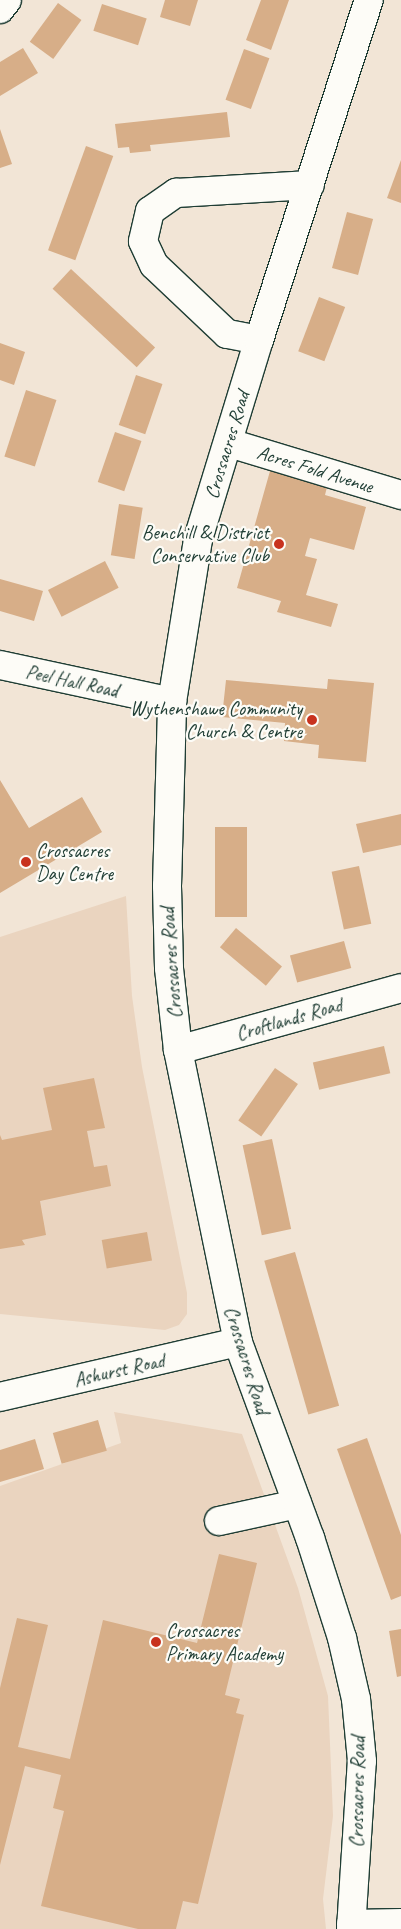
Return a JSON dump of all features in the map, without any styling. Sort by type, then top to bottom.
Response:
[{"type":"street","points":[[0,9],[7,0]]},
{"type":"street","name":"Crossacres Road","points":[[351,1927],[362,1761],[356,1699],[339,1629],[297,1504],[238,1342],[178,1050],[166,926],[172,702],[195,556],[259,340],[369,0]]},
{"type":"street","points":[[259,340],[227,334],[154,265],[142,241],[150,211],[176,193],[310,184]]},
{"type":"street","name":"Acres Fold Avenue","points":[[229,443],[401,495]]},
{"type":"street","name":"Peel Hall Road","points":[[0,665],[172,702]]},
{"type":"street","name":"Croftlands Road","points":[[178,1050],[401,988]]},
{"type":"street","name":"Ashurst Road","points":[[0,1397],[238,1342]]},
{"type":"street","points":[[219,1521],[297,1504]]},
{"type":"street","points":[[351,1927],[401,1923]]},
{"type":"shaded area","points":[[126,896],[132,996],[142,1067],[187,1293],[187,1314],[179,1325],[165,1330],[0,1314],[0,937]]},
{"type":"shaded area","name":"Crossacres Primary Academy","points":[[114,1412],[242,1434],[298,1588],[328,1696],[333,1816],[323,1899],[326,1929],[0,1929],[0,1486],[121,1443]]},
{"type":"building","points":[[165,0],[198,0],[190,26],[160,17]]},
{"type":"building","points":[[261,0],[289,0],[271,50],[246,40]]},
{"type":"building","points":[[58,3],[81,20],[53,59],[30,42]]},
{"type":"building","points":[[102,4],[147,19],[138,45],[93,31]]},
{"type":"building","points":[[23,48],[38,73],[0,96],[0,62]]},
{"type":"building","points":[[244,49],[269,58],[251,109],[226,100]]},
{"type":"building","points":[[227,112],[230,137],[150,145],[151,151],[130,153],[129,147],[118,148],[115,124]]},
{"type":"building","points":[[0,129],[12,164],[0,168]]},
{"type":"building","points":[[86,146],[113,156],[75,260],[48,250]]},
{"type":"building","points":[[401,160],[401,203],[387,198]]},
{"type":"building","points":[[347,212],[373,219],[358,275],[332,268]]},
{"type":"building","points":[[71,269],[155,347],[137,367],[53,289]]},
{"type":"building","points":[[319,297],[345,307],[324,361],[298,351]]},
{"type":"building","points":[[0,343],[25,352],[14,385],[0,380]]},
{"type":"building","points":[[136,375],[162,384],[145,434],[119,425]]},
{"type":"building","points":[[26,390],[56,400],[35,466],[4,457]]},
{"type":"building","points":[[115,432],[141,441],[124,491],[98,482]]},
{"type":"building","name":"Benchill & District Conservative Club","points":[[270,471],[327,487],[325,495],[366,507],[354,550],[310,538],[305,556],[317,559],[306,595],[338,604],[331,627],[277,612],[281,601],[237,588]]},
{"type":"building","points":[[119,504],[143,508],[135,559],[111,555]]},
{"type":"building","points":[[105,561],[119,588],[62,617],[48,590]]},
{"type":"building","points":[[0,579],[43,591],[34,621],[0,611]]},
{"type":"building","name":"Wythenshawe Community Church & Centre","points":[[328,679],[374,683],[366,762],[318,758],[319,745],[284,741],[285,723],[222,717],[226,680],[327,689]]},
{"type":"building","name":"Crossacres Day Centre","points":[[0,780],[29,828],[82,797],[102,832],[0,893]]},
{"type":"building","points":[[401,814],[401,845],[363,853],[356,824]]},
{"type":"building","points":[[215,827],[247,827],[247,917],[215,917]]},
{"type":"building","points":[[359,866],[371,924],[344,930],[332,872]]},
{"type":"building","points":[[236,928],[282,967],[266,986],[220,947]]},
{"type":"building","points":[[344,941],[351,968],[297,983],[290,955]]},
{"type":"building","points":[[384,1046],[390,1073],[319,1090],[313,1062]]},
{"type":"building","points":[[275,1068],[298,1084],[261,1136],[238,1120]]},
{"type":"building","points":[[94,1078],[105,1128],[87,1131],[94,1167],[107,1165],[111,1186],[40,1201],[46,1235],[22,1240],[25,1245],[0,1249],[0,1135],[2,1140],[52,1130],[43,1088]]},
{"type":"building","points":[[272,1139],[291,1229],[262,1235],[243,1145]]},
{"type":"building","points":[[147,1232],[152,1261],[107,1269],[102,1240]]},
{"type":"building","points":[[295,1252],[339,1406],[308,1415],[264,1261]]},
{"type":"building","points":[[98,1420],[107,1451],[62,1464],[53,1433]]},
{"type":"building","points":[[367,1438],[401,1535],[401,1596],[391,1600],[337,1449]]},
{"type":"building","points":[[35,1439],[44,1469],[0,1482],[0,1450]]},
{"type":"building","points":[[219,1554],[257,1563],[225,1695],[240,1699],[236,1713],[244,1715],[198,1904],[183,1901],[176,1929],[138,1929],[41,1906],[64,1811],[53,1808],[61,1775],[25,1766],[0,1865],[0,1688],[17,1618],[48,1625],[18,1747],[70,1759],[103,1620],[197,1643]]},
{"type":"building","points":[[401,1629],[401,1676],[397,1677],[389,1631]]},
{"type":"place","name":"Benchill & District Conservative Club","points":[[279,544]]},
{"type":"place","name":"Wythenshawe Community Church & Centre","points":[[312,720]]},
{"type":"place","name":"Crossacres Day Centre","points":[[26,862]]},
{"type":"place","name":"Crossacres Primary Academy","points":[[156,1642]]}]
